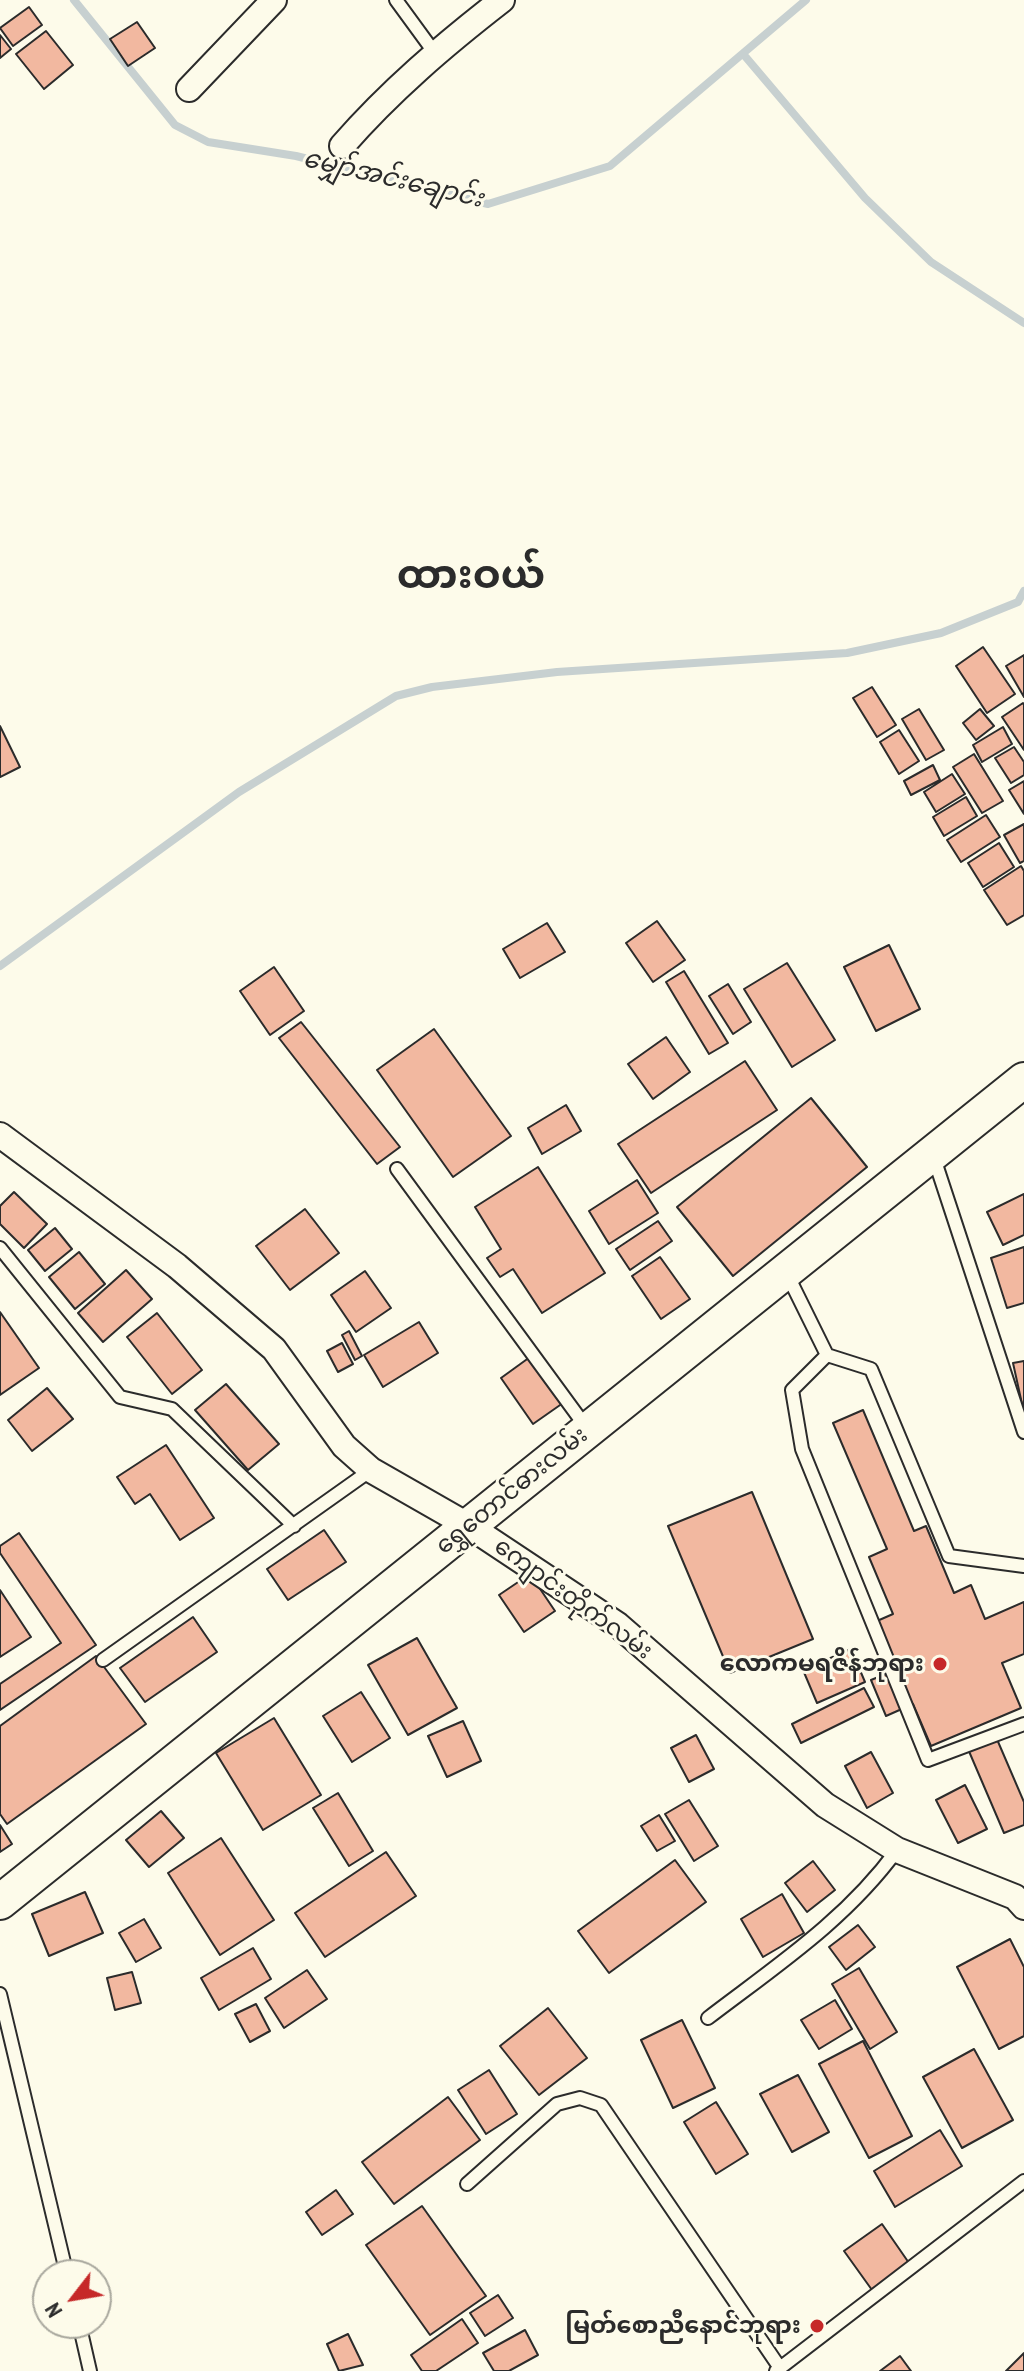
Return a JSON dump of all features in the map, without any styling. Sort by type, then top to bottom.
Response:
[{"type":"street","points":[[189,89],[274,0]]},
{"type":"street","points":[[342,146],[376,107],[434,52],[502,0]]},
{"type":"street","name":"ရွှေတောင်ဓားလမ်း","points":[[0,1902],[1024,1080]]},
{"type":"street","name":"ကျောင်းတိုက်လမ်း","points":[[0,1135],[177,1266],[274,1349],[344,1446],[371,1470],[469,1526],[618,1625],[825,1805],[897,1850],[1015,1897],[1024,1907]]},
{"type":"lane","points":[[396,0],[434,52]]},
{"type":"lane","points":[[933,1155],[1024,1432]]},
{"type":"lane","points":[[397,1169],[588,1430]]},
{"type":"lane","points":[[0,1248],[120,1397],[172,1409],[294,1526]]},
{"type":"lane","points":[[786,1272],[827,1355],[871,1369],[949,1556],[1024,1566]]},
{"type":"lane","points":[[827,1355],[792,1390],[802,1449],[928,1760],[1024,1724]]},
{"type":"lane","points":[[103,1660],[371,1470]]},
{"type":"lane","points":[[708,2018],[822,1933],[875,1880],[897,1850]]},
{"type":"lane","points":[[0,1994],[63,2259]]},
{"type":"lane","points":[[467,2184],[557,2104],[580,2098],[601,2105],[778,2369],[1024,2181]]},
{"type":"lane","points":[[83,2339],[90,2371]]},
{"type":"building","points":[[29,7],[42,25],[13,46],[0,28]]},
{"type":"building","points":[[137,22],[155,48],[128,66],[110,39]]},
{"type":"building","points":[[46,31],[73,65],[44,89],[16,54]]},
{"type":"building","points":[[0,35],[11,49],[0,58]]},
{"type":"building","points":[[983,647],[1015,694],[987,713],[956,666]]},
{"type":"building","points":[[1024,655],[1024,697],[1006,666]]},
{"type":"building","points":[[872,687],[896,725],[877,737],[853,698]]},
{"type":"building","points":[[1024,705],[1024,750],[1002,717]]},
{"type":"building","points":[[919,709],[944,750],[926,760],[902,719]]},
{"type":"building","points":[[980,709],[994,726],[976,740],[963,723]]},
{"type":"building","points":[[0,726],[20,767],[0,777]]},
{"type":"building","points":[[1003,727],[1012,744],[982,762],[973,745]]},
{"type":"building","points":[[899,730],[919,761],[899,774],[880,742]]},
{"type":"building","points":[[1014,747],[1024,762],[1024,775],[1011,783],[995,758]]},
{"type":"building","points":[[974,754],[1003,801],[982,813],[953,767]]},
{"type":"building","points":[[933,765],[940,780],[911,795],[904,781]]},
{"type":"building","points":[[952,774],[965,794],[936,812],[924,792]]},
{"type":"building","points":[[1024,781],[1024,814],[1009,790]]},
{"type":"building","points":[[966,797],[977,816],[944,836],[933,817]]},
{"type":"building","points":[[986,815],[1000,837],[961,862],[947,840]]},
{"type":"building","points":[[1024,824],[1024,861],[1020,863],[1004,835]]},
{"type":"building","points":[[999,843],[1014,867],[983,887],[968,863]]},
{"type":"building","points":[[1021,866],[1024,871],[1024,915],[1007,925],[984,890]]},
{"type":"building","points":[[657,921],[685,960],[653,982],[626,943]]},
{"type":"building","points":[[547,923],[565,952],[520,978],[503,949]]},
{"type":"building","points":[[889,945],[920,1009],[876,1031],[844,967]]},
{"type":"building","points":[[787,963],[835,1040],[792,1067],[744,989]]},
{"type":"building","points":[[274,967],[304,1011],[270,1035],[240,991]]},
{"type":"building","points":[[684,971],[728,1043],[709,1054],[666,982]]},
{"type":"building","points":[[728,984],[751,1022],[733,1034],[709,996]]},
{"type":"building","points":[[301,1022],[400,1147],[377,1164],[279,1038]]},
{"type":"building","points":[[434,1029],[511,1136],[453,1177],[377,1070]]},
{"type":"building","points":[[666,1037],[690,1072],[653,1099],[628,1064]]},
{"type":"building","points":[[745,1061],[777,1110],[651,1193],[618,1144]]},
{"type":"building","points":[[811,1098],[867,1167],[733,1276],[677,1207]]},
{"type":"building","points":[[566,1105],[581,1131],[542,1154],[528,1128]]},
{"type":"building","points":[[538,1167],[605,1273],[542,1313],[513,1269],[500,1277],[487,1258],[501,1249],[475,1207]]},
{"type":"building","points":[[637,1180],[658,1213],[609,1244],[589,1211]]},
{"type":"building","points":[[14,1192],[47,1224],[24,1248],[0,1224],[0,1206]]},
{"type":"building","points":[[1024,1194],[1024,1235],[1003,1245],[987,1212]]},
{"type":"building","points":[[305,1209],[339,1253],[290,1290],[256,1246]]},
{"type":"building","points":[[658,1221],[672,1241],[630,1270],[616,1249]]},
{"type":"building","points":[[55,1228],[72,1249],[45,1271],[28,1250]]},
{"type":"building","points":[[1024,1247],[1024,1303],[1007,1308],[991,1258]]},
{"type":"building","points":[[79,1252],[105,1284],[75,1309],[49,1277]]},
{"type":"building","points":[[660,1257],[690,1299],[661,1319],[632,1276]]},
{"type":"building","points":[[126,1270],[152,1299],[103,1342],[78,1313]]},
{"type":"building","points":[[365,1271],[391,1308],[356,1332],[331,1295]]},
{"type":"building","points":[[0,1312],[39,1368],[0,1395]]},
{"type":"building","points":[[157,1313],[202,1370],[172,1394],[127,1337]]},
{"type":"building","points":[[419,1322],[438,1353],[383,1387],[364,1355]]},
{"type":"building","points":[[349,1331],[362,1356],[355,1360],[342,1335]]},
{"type":"building","points":[[342,1343],[353,1364],[338,1372],[327,1351]]},
{"type":"building","points":[[530,1357],[563,1403],[533,1424],[501,1378]]},
{"type":"building","points":[[1024,1361],[1024,1413],[1013,1363]]},
{"type":"building","points":[[226,1384],[279,1444],[248,1470],[195,1410]]},
{"type":"building","points":[[47,1388],[73,1419],[32,1451],[8,1420]]},
{"type":"building","points":[[863,1410],[914,1531],[926,1526],[954,1593],[971,1585],[985,1619],[1024,1602],[1024,1654],[1002,1663],[1021,1708],[931,1746],[913,1704],[886,1716],[871,1680],[898,1669],[877,1621],[893,1614],[869,1557],[887,1549],[833,1423]]},
{"type":"building","points":[[166,1445],[214,1518],[180,1540],[150,1494],[135,1504],[117,1477]]},
{"type":"building","points":[[752,1492],[813,1639],[730,1673],[668,1526]]},
{"type":"building","points":[[324,1530],[346,1562],[288,1600],[267,1569]]},
{"type":"building","points":[[19,1533],[96,1645],[0,1710],[0,1684],[61,1643],[0,1553],[0,1546]]},
{"type":"building","points":[[530,1574],[555,1611],[524,1632],[499,1595]]},
{"type":"building","points":[[0,1590],[31,1637],[0,1657]]},
{"type":"building","points":[[193,1617],[217,1652],[145,1702],[120,1668]]},
{"type":"building","points":[[417,1638],[457,1708],[408,1735],[368,1665]]},
{"type":"building","points":[[851,1649],[865,1682],[817,1703],[803,1670]]},
{"type":"building","points":[[96,1656],[146,1724],[7,1824],[0,1814],[0,1726]]},
{"type":"building","points":[[864,1688],[874,1707],[801,1743],[792,1724]]},
{"type":"building","points":[[361,1692],[390,1738],[352,1762],[323,1716]]},
{"type":"building","points":[[274,1718],[321,1795],[263,1830],[216,1753]]},
{"type":"building","points":[[463,1721],[481,1761],[447,1777],[428,1736]]},
{"type":"building","points":[[993,1730],[1024,1802],[1024,1825],[1004,1833],[965,1742]]},
{"type":"building","points":[[696,1735],[714,1769],[689,1782],[671,1748]]},
{"type":"building","points":[[871,1752],[893,1793],[867,1808],[845,1766]]},
{"type":"building","points":[[965,1785],[987,1829],[958,1843],[936,1800]]},
{"type":"building","points":[[338,1793],[373,1851],[349,1866],[313,1808]]},
{"type":"building","points":[[689,1800],[718,1846],[694,1861],[665,1814]]},
{"type":"building","points":[[161,1811],[184,1838],[149,1867],[126,1840]]},
{"type":"building","points":[[659,1815],[675,1841],[657,1851],[641,1826]]},
{"type":"building","points":[[0,1825],[12,1844],[0,1852]]},
{"type":"building","points":[[221,1838],[274,1920],[220,1955],[168,1873]]},
{"type":"building","points":[[386,1852],[416,1896],[325,1957],[295,1913]]},
{"type":"building","points":[[675,1860],[706,1902],[609,1973],[578,1931]]},
{"type":"building","points":[[813,1861],[835,1890],[807,1912],[785,1883]]},
{"type":"building","points":[[85,1892],[103,1933],[49,1956],[32,1914]]},
{"type":"building","points":[[782,1894],[804,1933],[763,1957],[741,1919]]},
{"type":"building","points":[[144,1919],[161,1948],[136,1962],[119,1933]]},
{"type":"building","points":[[858,1925],[875,1947],[846,1970],[829,1947]]},
{"type":"building","points":[[1010,1939],[1024,1967],[1024,2036],[999,2049],[957,1967]]},
{"type":"building","points":[[253,1948],[271,1979],[219,2010],[201,1978]]},
{"type":"building","points":[[859,1968],[897,2032],[870,2049],[832,1984]]},
{"type":"building","points":[[307,1970],[327,1999],[284,2028],[265,1998]]},
{"type":"building","points":[[132,1972],[141,2003],[115,2010],[107,1978]]},
{"type":"building","points":[[835,2000],[852,2029],[819,2049],[801,2020]]},
{"type":"building","points":[[256,2004],[270,2031],[250,2042],[235,2014]]},
{"type":"building","points":[[548,2008],[587,2058],[539,2095],[500,2046]]},
{"type":"building","points":[[682,2020],[715,2088],[673,2108],[641,2040]]},
{"type":"building","points":[[863,2041],[912,2136],[869,2158],[819,2064]]},
{"type":"building","points":[[974,2049],[1013,2120],[962,2148],[923,2077]]},
{"type":"building","points":[[489,2070],[517,2114],[486,2134],[458,2090]]},
{"type":"building","points":[[798,2075],[829,2132],[792,2152],[760,2094]]},
{"type":"building","points":[[448,2097],[480,2140],[394,2204],[362,2162]]},
{"type":"building","points":[[716,2102],[748,2154],[716,2174],[684,2122]]},
{"type":"building","points":[[940,2130],[962,2166],[895,2207],[874,2171]]},
{"type":"building","points":[[336,2190],[353,2214],[322,2235],[306,2212]]},
{"type":"building","points":[[422,2206],[486,2296],[430,2335],[366,2245]]},
{"type":"building","points":[[882,2224],[909,2263],[872,2290],[844,2251]]},
{"type":"building","points":[[498,2295],[513,2318],[485,2336],[470,2313]]},
{"type":"building","points":[[462,2319],[478,2343],[436,2371],[422,2371],[411,2355]]},
{"type":"building","points":[[525,2330],[538,2355],[509,2371],[494,2371],[483,2353]]},
{"type":"building","points":[[348,2334],[363,2365],[339,2371],[327,2344]]},
{"type":"building","points":[[1024,2353],[1024,2371],[1006,2371]]},
{"type":"building","points":[[900,2356],[911,2371],[880,2371]]},
{"type":"waterway","name":"မျှော်အင်းချောင်း","points":[[74,0],[175,125],[208,142],[296,156],[488,204],[610,166],[806,0]]},
{"type":"waterway","points":[[744,55],[865,198],[931,262],[1024,323]]},
{"type":"waterway","points":[[0,966],[239,792],[396,696],[432,687],[557,672],[847,653],[941,633],[1018,602],[1024,591]]},
{"type":"place","name":"လောကမရဇိန်ဘုရား","points":[[940,1664]]},
{"type":"place","name":"မြတ်စောညီနောင်ဘုရား","points":[[817,2326]]},
{"type":"district","name":"ထားဝယ်","points":[[471,577]]}]
